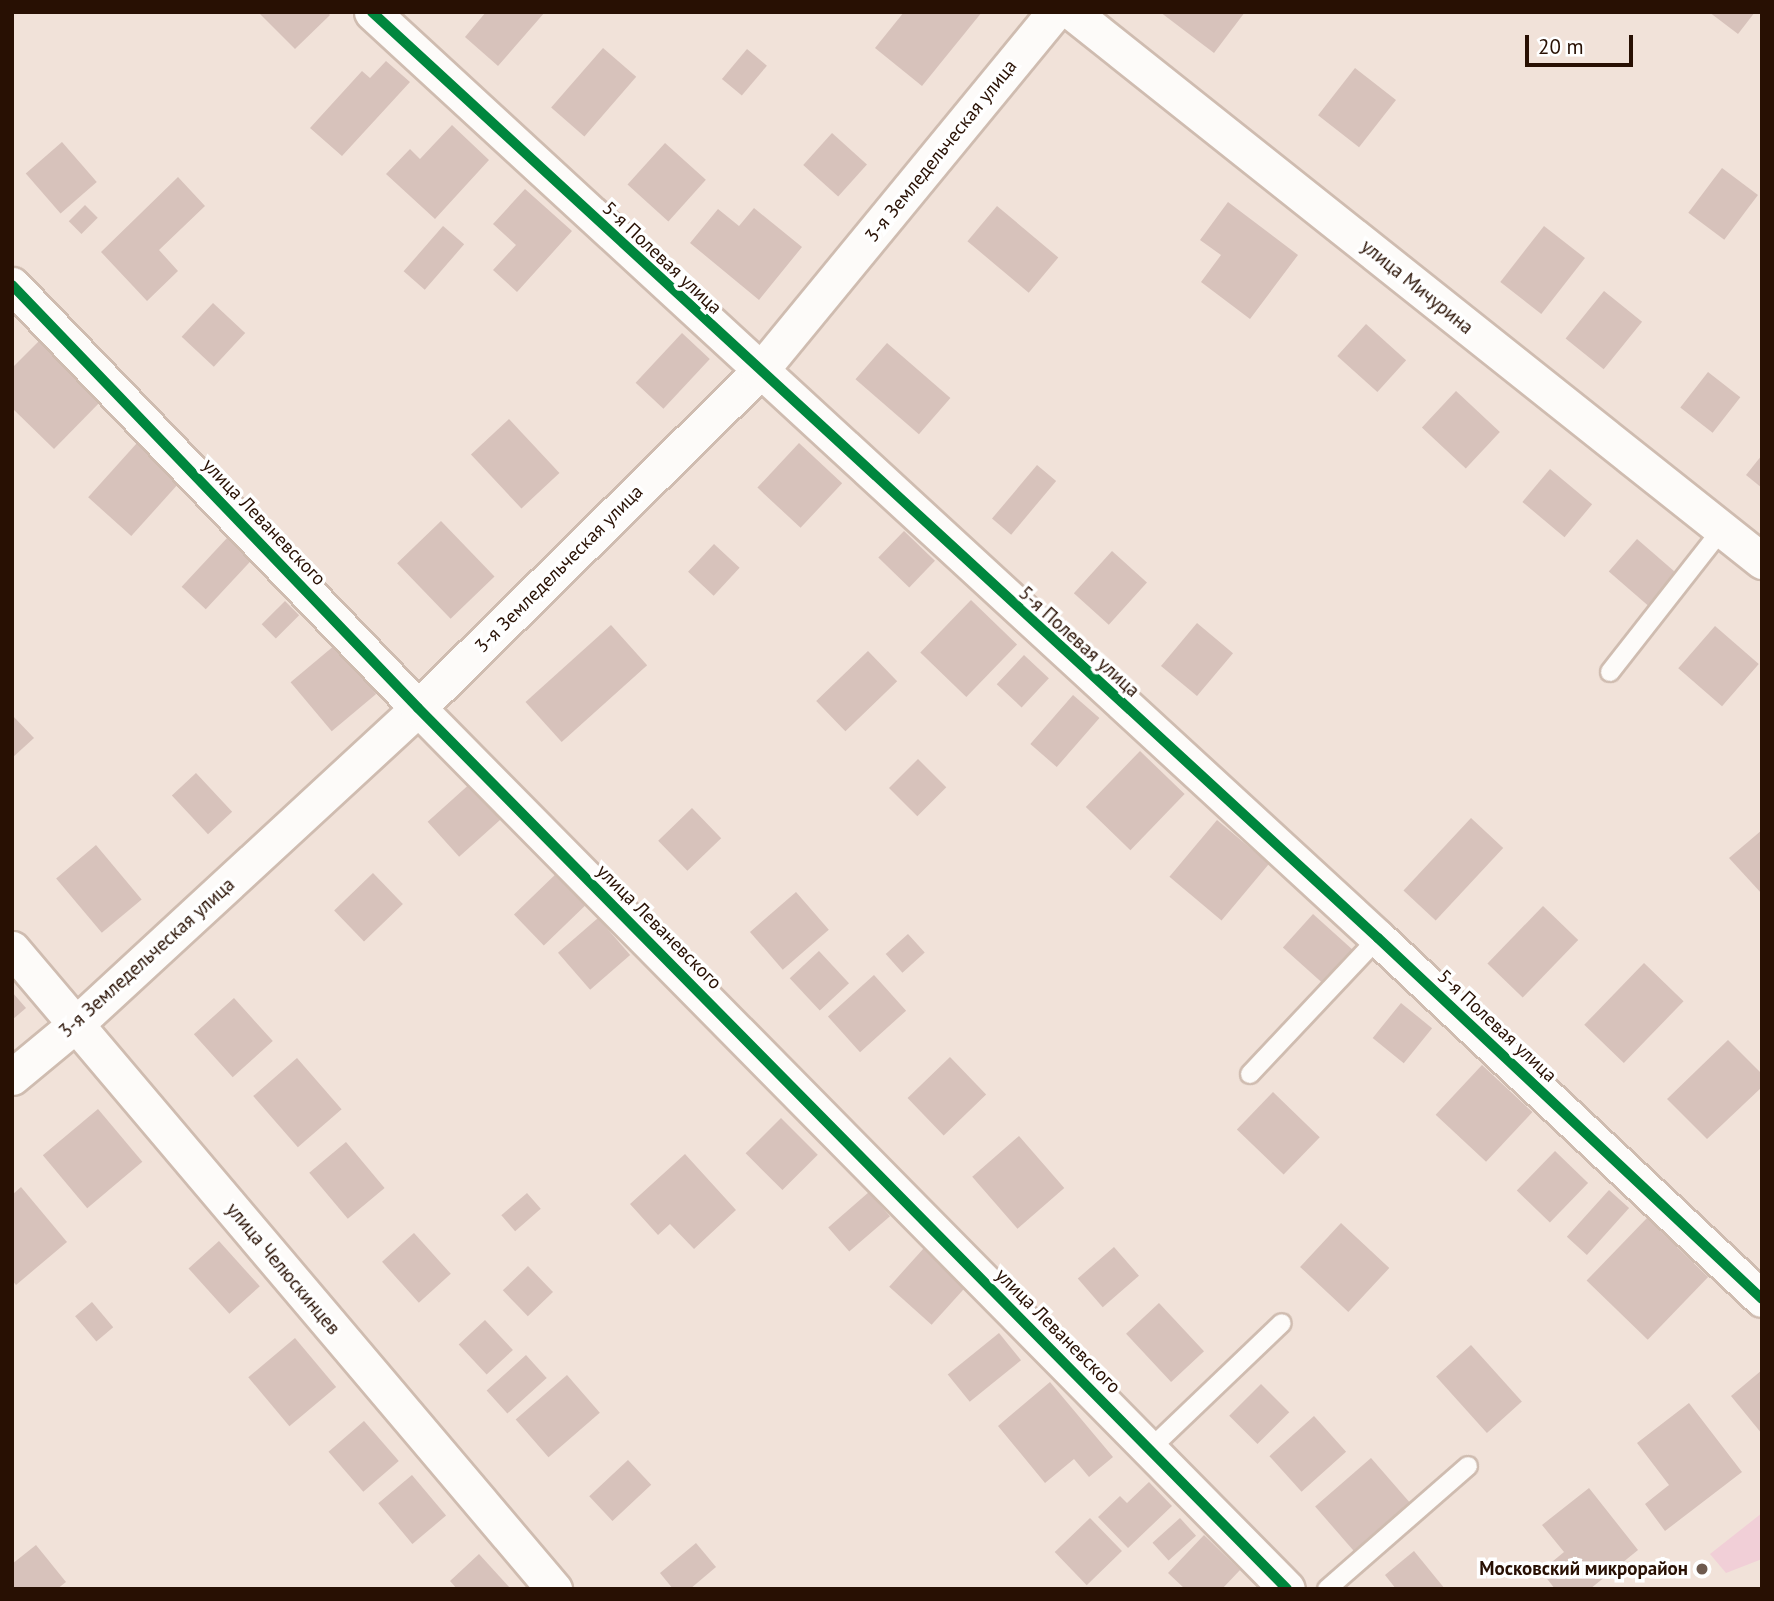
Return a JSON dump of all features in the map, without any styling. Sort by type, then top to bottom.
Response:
[{"type":"street","name":"5-я Полевая улица","points":[[372,12],[759,372],[1378,938],[1762,1299]]},
{"type":"street","name":"3-я Земледельческая улица","points":[[12,1077],[76,1024],[418,708],[759,372],[1055,12]]},
{"type":"street","name":"улица Мичурина","points":[[1072,12],[1762,561]]},
{"type":"street","name":"улица Леваневского","points":[[12,285],[418,708],[1287,1589]]},
{"type":"street","name":"улица Челюскинцев","points":[[12,949],[554,1589]]},
{"type":"lane","points":[[1609,673],[1721,529]]},
{"type":"lane","points":[[1250,1074],[1378,938]]},
{"type":"lane","points":[[1150,1449],[1283,1324]]},
{"type":"lane","points":[[1327,1589],[1468,1466]]},
{"type":"shaded area","points":[[1762,1513],[1762,1559],[1726,1573],[1710,1554]]},
{"type":"building","points":[[258,12],[327,12],[330,15],[295,49]]},
{"type":"building","points":[[486,12],[545,12],[498,66],[465,37]]},
{"type":"building","points":[[904,12],[982,12],[922,86],[875,48]]},
{"type":"building","points":[[1160,12],[1245,12],[1214,53]]},
{"type":"building","points":[[1709,12],[1755,12],[1738,34]]},
{"type":"building","points":[[603,48],[636,77],[584,136],[551,108]]},
{"type":"building","points":[[747,49],[767,66],[742,96],[722,79]]},
{"type":"building","points":[[386,61],[410,82],[342,156],[310,128],[362,71],[370,78]]},
{"type":"building","points":[[1355,68],[1396,100],[1359,147],[1318,115]]},
{"type":"building","points":[[452,125],[489,160],[435,219],[386,174],[410,149],[420,159]]},
{"type":"building","points":[[832,133],[867,164],[838,196],[803,165]]},
{"type":"building","points":[[62,142],[97,182],[61,213],[26,173]]},
{"type":"building","points":[[665,143],[706,180],[668,221],[628,185]]},
{"type":"building","points":[[1722,168],[1758,195],[1724,240],[1688,213]]},
{"type":"building","points":[[178,177],[205,206],[159,250],[178,271],[147,301],[101,252]]},
{"type":"building","points":[[525,189],[572,231],[517,292],[493,270],[516,245],[493,224]]},
{"type":"building","points":[[1228,202],[1298,255],[1250,319],[1201,282],[1221,255],[1200,240]]},
{"type":"building","points":[[85,205],[98,218],[81,234],[69,221]]},
{"type":"building","points":[[997,206],[1058,257],[1029,293],[967,241]]},
{"type":"building","points":[[754,208],[802,247],[759,300],[690,243],[718,209],[739,226]]},
{"type":"building","points":[[443,226],[464,244],[425,290],[404,271]]},
{"type":"building","points":[[1544,226],[1585,258],[1541,314],[1500,282]]},
{"type":"building","points":[[1604,291],[1642,322],[1604,369],[1566,338]]},
{"type":"building","points":[[213,303],[245,333],[214,367],[182,337]]},
{"type":"building","points":[[1366,324],[1406,360],[1377,392],[1337,356]]},
{"type":"building","points":[[682,333],[710,359],[663,409],[636,383]]},
{"type":"building","points":[[42,338],[104,398],[54,449],[12,408],[12,368]]},
{"type":"building","points":[[887,343],[950,398],[919,434],[856,379]]},
{"type":"building","points":[[1708,372],[1740,397],[1713,433],[1680,407]]},
{"type":"building","points":[[1456,391],[1500,432],[1466,468],[1422,428]]},
{"type":"building","points":[[509,419],[559,473],[521,509],[471,454]]},
{"type":"building","points":[[137,443],[180,482],[131,536],[88,497]]},
{"type":"building","points":[[799,443],[842,483],[801,528],[757,488]]},
{"type":"building","points":[[1762,455],[1762,488],[1746,475]]},
{"type":"building","points":[[1037,465],[1056,481],[1011,535],[992,519]]},
{"type":"building","points":[[1550,469],[1592,504],[1564,537],[1522,502]]},
{"type":"building","points":[[441,521],[494,576],[451,619],[397,563]]},
{"type":"building","points":[[904,531],[935,561],[909,587],[878,558]]},
{"type":"building","points":[[228,537],[252,560],[206,609],[182,587]]},
{"type":"building","points":[[1637,539],[1679,575],[1650,608],[1609,571]]},
{"type":"building","points":[[714,544],[740,568],[714,596],[688,572]]},
{"type":"building","points":[[1112,551],[1147,582],[1109,625],[1074,593]]},
{"type":"building","points":[[971,600],[1017,644],[966,697],[920,653]]},
{"type":"building","points":[[285,601],[299,615],[276,638],[262,624]]},
{"type":"building","points":[[1197,623],[1233,653],[1197,696],[1161,666]]},
{"type":"building","points":[[611,625],[647,665],[562,742],[526,702]]},
{"type":"building","points":[[1715,626],[1759,664],[1722,706],[1678,668]]},
{"type":"building","points":[[335,645],[376,694],[332,731],[291,682]]},
{"type":"building","points":[[868,651],[897,681],[845,731],[816,701]]},
{"type":"building","points":[[1024,655],[1049,678],[1022,707],[997,684]]},
{"type":"building","points":[[1073,695],[1099,718],[1057,767],[1030,744]]},
{"type":"building","points":[[12,715],[34,738],[12,758]]},
{"type":"building","points":[[1140,751],[1185,794],[1130,850],[1086,807]]},
{"type":"building","points":[[918,759],[946,787],[917,816],[889,788]]},
{"type":"building","points":[[196,773],[232,812],[208,834],[172,796]]},
{"type":"building","points":[[473,781],[504,816],[459,857],[428,822]]},
{"type":"building","points":[[692,808],[721,838],[687,871],[658,841]]},
{"type":"building","points":[[1471,818],[1503,848],[1436,920],[1403,890]]},
{"type":"building","points":[[1217,820],[1269,864],[1222,920],[1169,877]]},
{"type":"building","points":[[1762,830],[1762,894],[1729,858]]},
{"type":"building","points":[[96,845],[142,899],[102,933],[56,878]]},
{"type":"building","points":[[560,870],[590,901],[544,945],[514,914]]},
{"type":"building","points":[[373,873],[403,904],[364,941],[334,911]]},
{"type":"building","points":[[796,892],[829,930],[783,970],[750,932]]},
{"type":"building","points":[[1543,906],[1578,940],[1523,998],[1487,964]]},
{"type":"building","points":[[1313,914],[1367,962],[1336,996],[1283,947]]},
{"type":"building","points":[[598,918],[630,955],[590,990],[558,953]]},
{"type":"building","points":[[908,934],[925,953],[902,973],[886,954]]},
{"type":"building","points":[[819,951],[849,983],[820,1010],[790,978]]},
{"type":"building","points":[[1644,963],[1684,1001],[1624,1063],[1584,1025]]},
{"type":"building","points":[[874,975],[906,1011],[860,1052],[828,1016]]},
{"type":"building","points":[[12,992],[26,1008],[12,1020]]},
{"type":"building","points":[[234,998],[273,1041],[233,1077],[194,1034]]},
{"type":"building","points":[[1401,1003],[1432,1028],[1404,1063],[1373,1038]]},
{"type":"building","points":[[1728,1040],[1762,1074],[1762,1087],[1707,1139],[1667,1099]]},
{"type":"building","points":[[950,1057],[986,1094],[944,1135],[908,1098]]},
{"type":"building","points":[[297,1058],[342,1109],[298,1147],[253,1096]]},
{"type":"building","points":[[1482,1065],[1532,1112],[1486,1162],[1436,1115]]},
{"type":"building","points":[[1273,1092],[1320,1137],[1284,1175],[1237,1129]]},
{"type":"building","points":[[98,1109],[142,1162],[87,1208],[43,1155]]},
{"type":"building","points":[[781,1118],[818,1155],[782,1190],[746,1153]]},
{"type":"building","points":[[1019,1136],[1064,1188],[1017,1229],[972,1177]]},
{"type":"building","points":[[346,1142],[385,1188],[348,1219],[309,1173]]},
{"type":"building","points":[[1555,1151],[1588,1183],[1550,1223],[1517,1191]]},
{"type":"building","points":[[685,1154],[736,1210],[694,1249],[670,1224],[658,1235],[630,1204]]},
{"type":"building","points":[[21,1187],[67,1242],[16,1285],[12,1280],[12,1195]]},
{"type":"building","points":[[1609,1190],[1629,1208],[1587,1255],[1567,1237]]},
{"type":"building","points":[[869,1192],[890,1216],[849,1252],[828,1227]]},
{"type":"building","points":[[527,1193],[541,1209],[515,1231],[501,1215]]},
{"type":"building","points":[[1647,1218],[1708,1277],[1648,1340],[1587,1281]]},
{"type":"building","points":[[1341,1223],[1389,1268],[1348,1312],[1300,1267]]},
{"type":"building","points":[[414,1233],[451,1274],[419,1303],[382,1262]]},
{"type":"building","points":[[219,1241],[260,1286],[229,1314],[189,1268]]},
{"type":"building","points":[[1114,1247],[1139,1276],[1103,1307],[1078,1278]]},
{"type":"building","points":[[924,1248],[966,1286],[932,1325],[889,1287]]},
{"type":"building","points":[[528,1266],[553,1292],[528,1316],[503,1290]]},
{"type":"building","points":[[92,1302],[113,1327],[96,1341],[75,1316]]},
{"type":"building","points":[[1159,1303],[1204,1351],[1171,1382],[1126,1334]]},
{"type":"building","points":[[485,1320],[513,1350],[487,1375],[459,1345]]},
{"type":"building","points":[[999,1333],[1021,1360],[970,1402],[948,1375]]},
{"type":"building","points":[[295,1338],[336,1387],[289,1426],[248,1377]]},
{"type":"building","points":[[1471,1345],[1522,1401],[1487,1433],[1436,1376]]},
{"type":"building","points":[[526,1355],[547,1378],[507,1414],[487,1390]]},
{"type":"building","points":[[1762,1370],[1762,1434],[1731,1396]]},
{"type":"building","points":[[567,1375],[600,1413],[548,1457],[516,1420]]},
{"type":"building","points":[[1050,1382],[1113,1457],[1089,1477],[1074,1459],[1045,1483],[998,1426]]},
{"type":"building","points":[[1261,1384],[1289,1412],[1257,1444],[1229,1416]]},
{"type":"building","points":[[1689,1403],[1742,1472],[1665,1531],[1645,1504],[1669,1485],[1637,1443]]},
{"type":"building","points":[[1314,1416],[1346,1452],[1302,1492],[1269,1456]]},
{"type":"building","points":[[364,1421],[399,1461],[363,1492],[329,1452]]},
{"type":"building","points":[[1371,1458],[1412,1505],[1356,1553],[1315,1507]]},
{"type":"building","points":[[628,1460],[651,1485],[612,1521],[589,1496]]},
{"type":"building","points":[[412,1475],[446,1516],[412,1544],[378,1503]]},
{"type":"building","points":[[1149,1482],[1172,1506],[1128,1548],[1098,1517],[1120,1496],[1127,1503]]},
{"type":"building","points":[[1589,1488],[1638,1550],[1590,1589],[1555,1589],[1541,1571],[1564,1552],[1542,1525]]},
{"type":"building","points":[[1090,1518],[1122,1551],[1087,1585],[1055,1552]]},
{"type":"building","points":[[1180,1518],[1196,1536],[1169,1561],[1153,1543]]},
{"type":"building","points":[[1204,1535],[1240,1570],[1222,1589],[1185,1589],[1168,1573]]},
{"type":"building","points":[[696,1543],[716,1567],[690,1589],[673,1589],[660,1573]]},
{"type":"building","points":[[36,1545],[66,1582],[57,1589],[12,1589],[12,1564]]},
{"type":"building","points":[[1414,1551],[1445,1589],[1396,1589],[1385,1575]]},
{"type":"building","points":[[479,1554],[511,1589],[457,1589],[450,1581]]},
{"type":"cycle path","points":[[372,12],[1378,938],[1762,1299]]},
{"type":"cycle path","points":[[12,285],[418,708],[1287,1589]]},
{"type":"place","name":"Московский микрорайон","points":[[1702,1569]]}]
